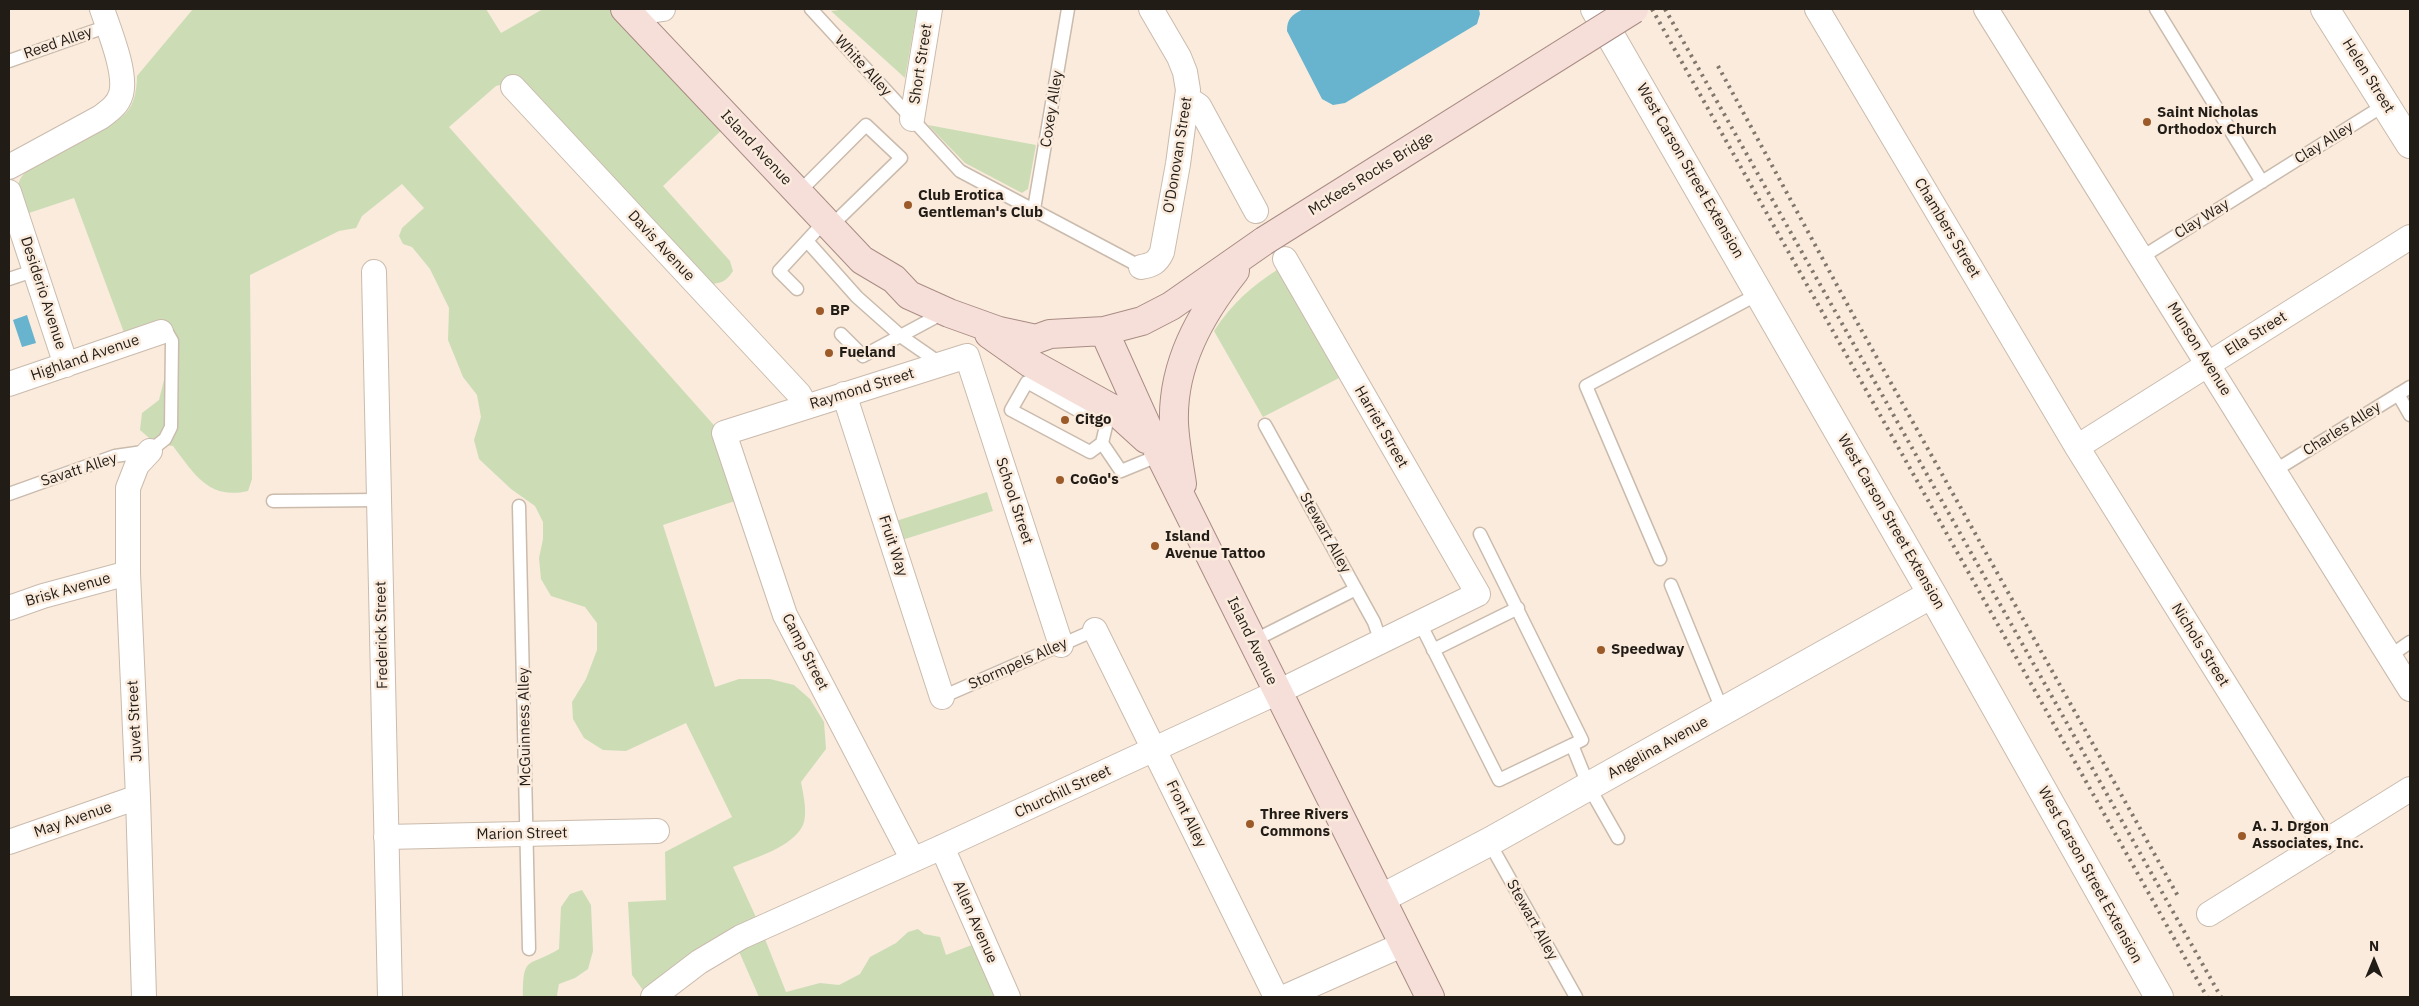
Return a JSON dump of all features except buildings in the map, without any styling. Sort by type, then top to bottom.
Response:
[{"type":"main road","name":"McKees Rocks Bridge","points":[[1104,331],[1136,323],[1157,314],[1260,244],[1634,9]]},
{"type":"main road","name":"Island Avenue","points":[[627,11],[798,193],[821,230],[862,260],[894,279],[910,296],[974,323],[1036,339],[1050,334],[1104,331],[1159,453],[1430,997]]},
{"type":"main road","points":[[1185,505],[1174,424],[1177,384],[1181,366],[1204,312],[1260,244]]},
{"type":"main road","name":"Island Avenue","points":[[894,279],[913,280],[1002,316],[1040,323],[1050,334]]},
{"type":"main road","points":[[974,323],[1029,373],[1113,409],[1138,430],[1159,453]]},
{"type":"street","points":[[627,11],[663,9]]},
{"type":"street","name":"Short Street","points":[[912,119],[930,9]]},
{"type":"street","name":"O'Donovan Street","points":[[1140,267],[1151,265],[1158,260],[1162,252],[1178,164],[1187,98],[1185,72],[1152,9]]},
{"type":"street","name":"West Carson Street Extension","points":[[1595,9],[1620,49],[1932,594],[2159,997]]},
{"type":"street","name":"Chambers Street","points":[[1817,9],[2077,447]]},
{"type":"street","name":"Munson Avenue","points":[[1986,9],[2410,689]]},
{"type":"street","name":"Helen Street","points":[[2331,11],[2410,144]]},
{"type":"street","points":[[9,167],[101,117],[113,108],[121,96],[123,82],[105,18]]},
{"type":"street","name":"Davis Avenue","points":[[513,87],[799,394],[806,406]]},
{"type":"street","points":[[1187,98],[1199,106],[1256,211]]},
{"type":"street","name":"Desiderio Avenue","points":[[9,192],[66,365]]},
{"type":"street","name":"Ella Street","points":[[2077,447],[2410,237]]},
{"type":"street","name":"Harriet Street","points":[[1285,259],[1478,594]]},
{"type":"street","name":"Frederick Street","points":[[374,272],[390,997]]},
{"type":"street","points":[[967,356],[974,323]]},
{"type":"street","name":"Highland Avenue","points":[[9,384],[160,332]]},
{"type":"street","name":"Raymond Street","points":[[724,433],[967,356]]},
{"type":"street","name":"School Street","points":[[967,356],[1061,645]]},
{"type":"street","name":"Fruit Way","points":[[844,394],[942,697]]},
{"type":"street","name":"Camp Street","points":[[724,433],[785,615],[913,860]]},
{"type":"street","name":"Nichols Street","points":[[2077,447],[2324,843]]},
{"type":"street","name":"Juvet Street","points":[[144,997],[138,797],[128,573],[128,488],[137,465],[150,452]]},
{"type":"street","name":"Brisk Avenue","points":[[9,608],[43,596],[128,573]]},
{"type":"street","name":"Churchill Street","points":[[653,997],[699,962],[741,937],[942,847],[1278,692],[1478,594]]},
{"type":"street","name":"Angelina Avenue","points":[[1382,898],[1589,787],[1932,594]]},
{"type":"street","name":"Front Alley","points":[[1095,630],[1276,997]]},
{"type":"street","points":[[2209,914],[2410,789]]},
{"type":"street","name":"May Avenue","points":[[9,842],[138,797]]},
{"type":"street","name":"Marion Street","points":[[386,837],[657,831]]},
{"type":"street","name":"Allen Avenue","points":[[942,847],[1008,997]]},
{"type":"street","points":[[1286,997],[1404,944]]},
{"type":"lane","name":"White Alley","points":[[811,9],[960,171],[1140,267]]},
{"type":"lane","name":"Coxey Alley","points":[[1034,209],[1068,9]]},
{"type":"lane","points":[[2156,9],[2262,182]]},
{"type":"lane","name":"Reed Alley","points":[[9,60],[105,18]]},
{"type":"lane","name":"Clay Alley","points":[[2262,182],[2386,104]]},
{"type":"lane","points":[[797,289],[779,271],[821,230],[901,158],[866,125],[798,193]]},
{"type":"lane","name":"Clay Way","points":[[2142,257],[2262,182]]},
{"type":"lane","points":[[821,230],[857,297],[902,337],[941,364]]},
{"type":"lane","points":[[9,279],[36,270]]},
{"type":"lane","points":[[1660,559],[1586,386],[1760,293]]},
{"type":"lane","points":[[841,334],[863,356],[902,337],[945,312]]},
{"type":"lane","points":[[150,452],[165,439],[171,427],[172,340],[168,334],[160,332]]},
{"type":"lane","points":[[988,418],[1011,410],[1029,373],[1106,426],[1102,443],[1090,452],[1011,410]]},
{"type":"lane","name":"Charles Alley","points":[[2274,471],[2410,387]]},
{"type":"lane","points":[[2398,394],[2410,415]]},
{"type":"lane","name":"Stewart Alley","points":[[1265,425],[1374,622],[1381,642]]},
{"type":"lane","points":[[1102,443],[1121,471],[1159,453]]},
{"type":"lane","name":"Savatt Alley","points":[[9,494],[115,456],[150,452]]},
{"type":"lane","points":[[273,501],[379,500]]},
{"type":"lane","name":"McGuinness Alley","points":[[519,506],[528,834],[529,949]]},
{"type":"lane","points":[[1420,623],[1499,780],[1582,740],[1480,534]]},
{"type":"lane","points":[[1671,585],[1723,712]]},
{"type":"lane","points":[[1253,642],[1356,589]]},
{"type":"lane","points":[[1433,650],[1518,608]]},
{"type":"lane","name":"Stormpels Alley","points":[[942,697],[1095,630]]},
{"type":"lane","points":[[2390,656],[2410,642]]},
{"type":"lane","points":[[1572,745],[1589,787],[1618,838]]},
{"type":"lane","name":"Stewart Alley","points":[[1489,842],[1576,997]]},
{"type":"green space","points":[[193,9],[486,9],[501,33],[543,9],[621,9],[728,124],[663,186],[730,261],[733,271],[728,278],[719,283],[707,284],[513,82],[496,86],[449,127],[720,432],[741,499],[663,525],[715,687],[739,679],[770,679],[794,685],[810,699],[824,722],[826,749],[801,782],[805,809],[803,825],[798,833],[782,846],[733,867],[760,926],[648,997],[632,975],[628,902],[666,900],[665,852],[732,817],[686,723],[626,751],[603,750],[584,738],[573,719],[572,702],[586,679],[597,650],[597,623],[585,607],[551,596],[541,579],[539,558],[543,539],[543,522],[535,506],[511,489],[479,459],[474,440],[481,417],[477,395],[463,377],[448,340],[449,308],[430,269],[412,247],[403,244],[399,236],[402,228],[424,208],[402,184],[362,216],[356,228],[339,231],[250,275],[252,479],[248,491],[234,493],[223,492],[204,483],[173,446],[156,444],[140,430],[142,413],[159,400],[175,336],[169,324],[126,338],[74,198],[20,216],[17,190],[19,182],[26,171],[47,156],[111,125],[121,117],[133,102],[137,76]]},
{"type":"green space","points":[[847,9],[917,9],[905,78],[831,11]]},
{"type":"green space","points":[[928,125],[1036,145],[1028,189],[1022,193],[965,163]]},
{"type":"green space","points":[[1280,268],[1343,376],[1263,417],[1214,331],[1243,296]]},
{"type":"green space","points":[[987,492],[993,511],[902,540],[896,521]]},
{"type":"green space","points":[[582,890],[591,905],[593,951],[588,969],[575,978],[559,984],[558,997],[523,997],[526,968],[534,961],[559,949],[561,907],[570,894]]},
{"type":"green space","points":[[918,929],[924,934],[940,937],[946,955],[982,941],[1008,997],[759,997],[737,947],[763,934],[786,992],[820,983],[839,985],[860,974],[870,957],[896,943],[908,932]]},
{"type":"water","points":[[1303,9],[1479,9],[1480,14],[1477,24],[1345,103],[1333,105],[1322,99],[1287,31],[1291,17]]},
{"type":"water","points":[[27,315],[36,343],[22,347],[13,320]]},
{"type":"railway","points":[[1652,9],[2207,997]]},
{"type":"railway","points":[[1665,9],[2221,997]]},
{"type":"railway","points":[[1718,66],[1858,324],[2179,898]]},
{"type":"place","name":"Saint Nicholas Orthodox Church","points":[[2147,122]]},
{"type":"place","name":"Club Erotica Gentleman's Club","points":[[908,205]]},
{"type":"place","name":"BP","points":[[820,311]]},
{"type":"place","name":"Fueland","points":[[829,353]]},
{"type":"place","name":"Citgo","points":[[1065,420]]},
{"type":"place","name":"CoGo's","points":[[1060,480]]},
{"type":"place","name":"Island Avenue Tattoo","points":[[1155,546]]},
{"type":"place","name":"Speedway","points":[[1601,650]]},
{"type":"place","name":"Three Rivers Commons","points":[[1250,824]]},
{"type":"place","name":"A. J. Drgon Associates, Inc.","points":[[2242,836]]}]
